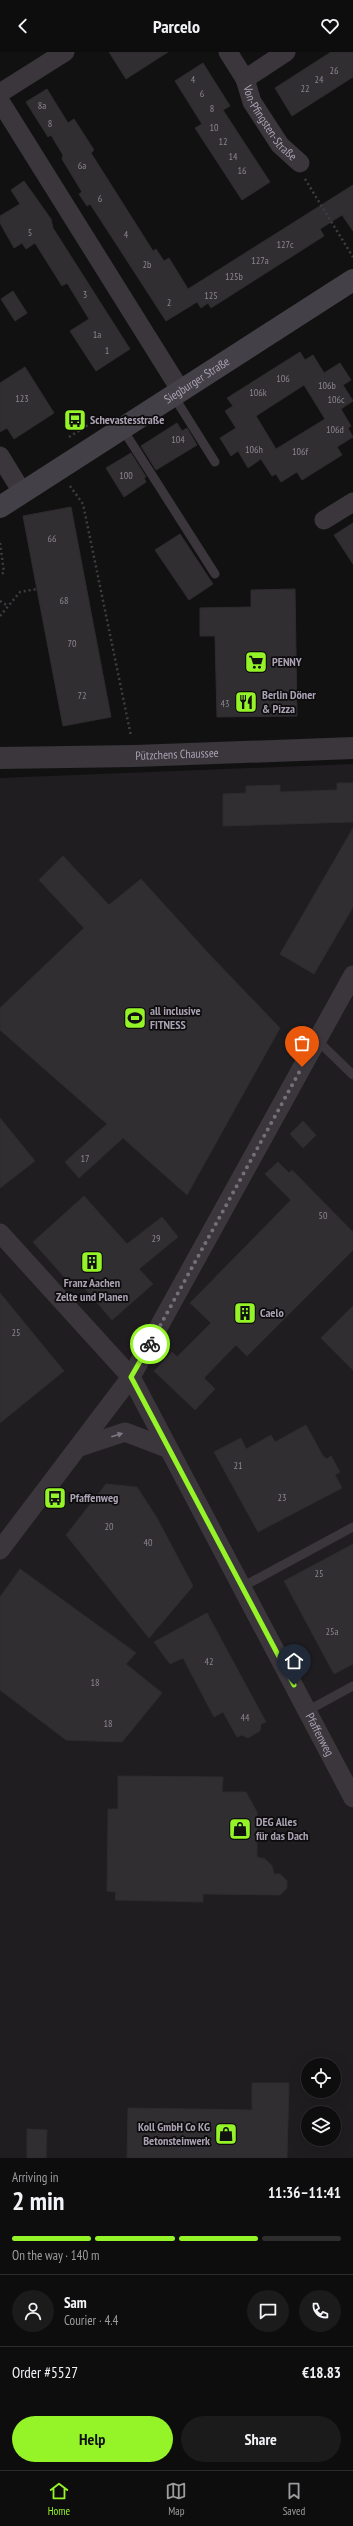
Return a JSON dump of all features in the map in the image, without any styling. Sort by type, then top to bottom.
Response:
[{"type":"main road","name":"Siegburger Straße","points":[[0,507],[353,280]]},
{"type":"street","points":[[0,93],[65,52]]},
{"type":"street","name":"Von-Pfingsten-Straße","points":[[228,52],[245,78],[252,102],[280,145],[300,163]]},
{"type":"street","name":"Von-Pfingsten-Straße","points":[[245,78],[286,52]]},
{"type":"street","points":[[0,101],[177,393]]},
{"type":"street","points":[[0,456],[22,492]]},
{"type":"street","points":[[324,520],[353,502]]},
{"type":"street","name":"Pützchens Chaussee","points":[[0,758],[135,756],[353,748]]},
{"type":"street","points":[[0,1550],[80,1447],[131,1377],[352,978]]},
{"type":"street","name":"Pfaffenweg","points":[[0,1233],[131,1377],[167,1448],[353,1798]]},
{"type":"street","points":[[80,1447],[125,1432],[167,1448]]},
{"type":"lane","points":[[177,393],[216,462]]},
{"type":"lane","points":[[122,428],[216,574]]},
{"type":"lane","points":[[317,1040],[353,1075]]},
{"type":"lane","points":[[242,1587],[353,1527]]},
{"type":"lane","points":[[307,1711],[353,1686]]},
{"type":"path","points":[[300,163],[307,184],[353,257]]},
{"type":"path","points":[[59,469],[83,504],[135,756]]},
{"type":"path","points":[[0,543],[4,572],[0,576]]},
{"type":"path","points":[[0,616],[20,592],[37,589]]},
{"type":"path","points":[[0,601],[8,606]]},
{"type":"shaded area","points":[[353,764],[353,2158],[0,2158],[0,778]]},
{"type":"building","points":[[109,52],[168,52],[126,79]]},
{"type":"building","points":[[331,52],[353,52],[353,77],[292,116],[275,88]]},
{"type":"building","points":[[203,63],[230,106],[223,110],[270,182],[242,200],[195,128],[202,124],[175,81]]},
{"type":"building","points":[[47,89],[68,123],[74,119],[94,150],[91,153],[153,251],[156,249],[164,261],[169,258],[188,289],[353,185],[353,231],[342,215],[320,229],[324,236],[211,308],[208,303],[201,308],[197,302],[166,321],[90,204],[87,206],[79,194],[82,192],[62,159],[63,155],[51,135],[48,137],[26,102]]},
{"type":"building","points":[[24,181],[51,219],[53,228],[130,349],[96,371],[70,331],[89,319],[67,283],[62,286],[35,243],[26,249],[22,243],[14,248],[0,223],[0,216],[20,204],[11,190]]},
{"type":"building","points":[[13,291],[27,313],[15,321],[1,299]]},
{"type":"building","points":[[300,352],[305,360],[313,355],[324,373],[340,363],[351,380],[343,385],[353,401],[341,409],[351,426],[348,428],[353,437],[337,447],[342,455],[302,480],[297,472],[281,482],[276,474],[272,476],[261,459],[248,468],[238,451],[231,456],[220,438],[236,428],[225,411],[233,406],[227,398]],"holes":[[[304,385],[325,419],[276,449],[256,416]]]},
{"type":"building","points":[[25,367],[54,413],[14,439],[7,428],[0,432],[0,383]]},
{"type":"building","points":[[177,423],[182,431],[187,428],[197,445],[156,470],[141,446]]},
{"type":"building","points":[[131,453],[146,477],[144,478],[146,482],[124,497],[106,468]]},
{"type":"building","points":[[71,507],[111,717],[63,726],[23,516]]},
{"type":"building","points":[[353,523],[353,564],[334,535]]},
{"type":"building","points":[[180,534],[213,584],[189,600],[155,550]]},
{"type":"building","name":"PENNY","points":[[295,589],[297,716],[217,717],[215,636],[200,636],[200,608],[251,607],[251,590]]},
{"type":"building","points":[[337,783],[353,783],[353,822],[223,826],[223,794],[246,793],[246,786],[280,785],[280,792],[337,790]]},
{"type":"building","points":[[353,828],[353,907],[314,974],[280,954]]},
{"type":"building","name":"all inclusive FITNESS","points":[[63,856],[109,905],[141,879],[209,954],[280,1028],[187,1195],[123,1138],[79,1178],[65,1162],[107,1124],[0,1030],[0,1008],[84,928],[39,880]]},
{"type":"building","points":[[0,1118],[35,1161],[0,1188]]},
{"type":"building","points":[[303,1121],[316,1135],[303,1148],[290,1134]]},
{"type":"building","name":"Caelo","points":[[278,1162],[289,1173],[292,1170],[353,1232],[353,1250],[247,1356],[236,1345],[204,1378],[215,1389],[195,1410],[154,1371],[172,1352],[177,1357],[211,1323],[190,1303],[291,1200],[265,1174]]},
{"type":"building","name":"Franz Aachen Zelte und Planen","points":[[84,1196],[127,1244],[162,1217],[178,1237],[139,1269],[153,1284],[112,1320],[79,1282],[73,1287],[33,1242]]},
{"type":"building","points":[[0,1293],[64,1371],[0,1423]]},
{"type":"building","points":[[353,1306],[353,1370],[321,1338]]},
{"type":"building","points":[[306,1425],[323,1456],[327,1459],[331,1456],[340,1472],[335,1475],[342,1488],[258,1532],[214,1452],[241,1438],[246,1449],[271,1435],[275,1442]]},
{"type":"building","points":[[106,1484],[137,1487],[157,1518],[193,1586],[149,1638],[66,1535]]},
{"type":"building","points":[[353,1544],[353,1664],[334,1674],[284,1581]]},
{"type":"building","points":[[20,1569],[136,1653],[126,1664],[162,1693],[122,1742],[66,1740],[0,1690],[0,1597]]},
{"type":"building","points":[[207,1613],[266,1722],[261,1724],[260,1731],[248,1738],[242,1735],[237,1737],[223,1712],[214,1717],[183,1658],[170,1664],[154,1642]]},
{"type":"building","points":[[118,1776],[223,1777],[222,1792],[246,1792],[257,1812],[257,1857],[265,1859],[272,1866],[274,1874],[280,1874],[287,1881],[287,1888],[280,1895],[203,1894],[203,1902],[115,1900],[116,1892],[107,1891],[108,1809],[118,1809]]},
{"type":"building","name":"Koll GmbH Co KG Betonsteinwerk","points":[[252,2083],[289,2083],[287,2158],[127,2158],[128,2108],[252,2110]]},
{"type":"building","points":[[27,2129],[47,2130],[46,2158],[27,2158]]},
{"type":"way so far","points":[[150,1344],[236,1184],[302,1067]]},
{"type":"place","name":"Schevastesstraße","points":[[75,420]]},
{"type":"place","name":"PENNY","points":[[256,662]]},
{"type":"place","name":"Berlin Döner & Pizza","points":[[246,702]]},
{"type":"place","name":"all inclusive FITNESS","points":[[135,1018]]},
{"type":"place","name":"Franz Aachen Zelte und Planen","points":[[92,1262]]},
{"type":"place","name":"Caelo","points":[[245,1313]]},
{"type":"place","name":"Pfaffenweg","points":[[55,1498]]},
{"type":"place","name":"DEG Alles für das Dach","points":[[240,1829]]},
{"type":"place","name":"Koll GmbH Co KG Betonsteinwerk","points":[[226,2134]]},
{"type":"route","points":[[150,1344],[131,1377],[167,1448],[294,1685]]}]
